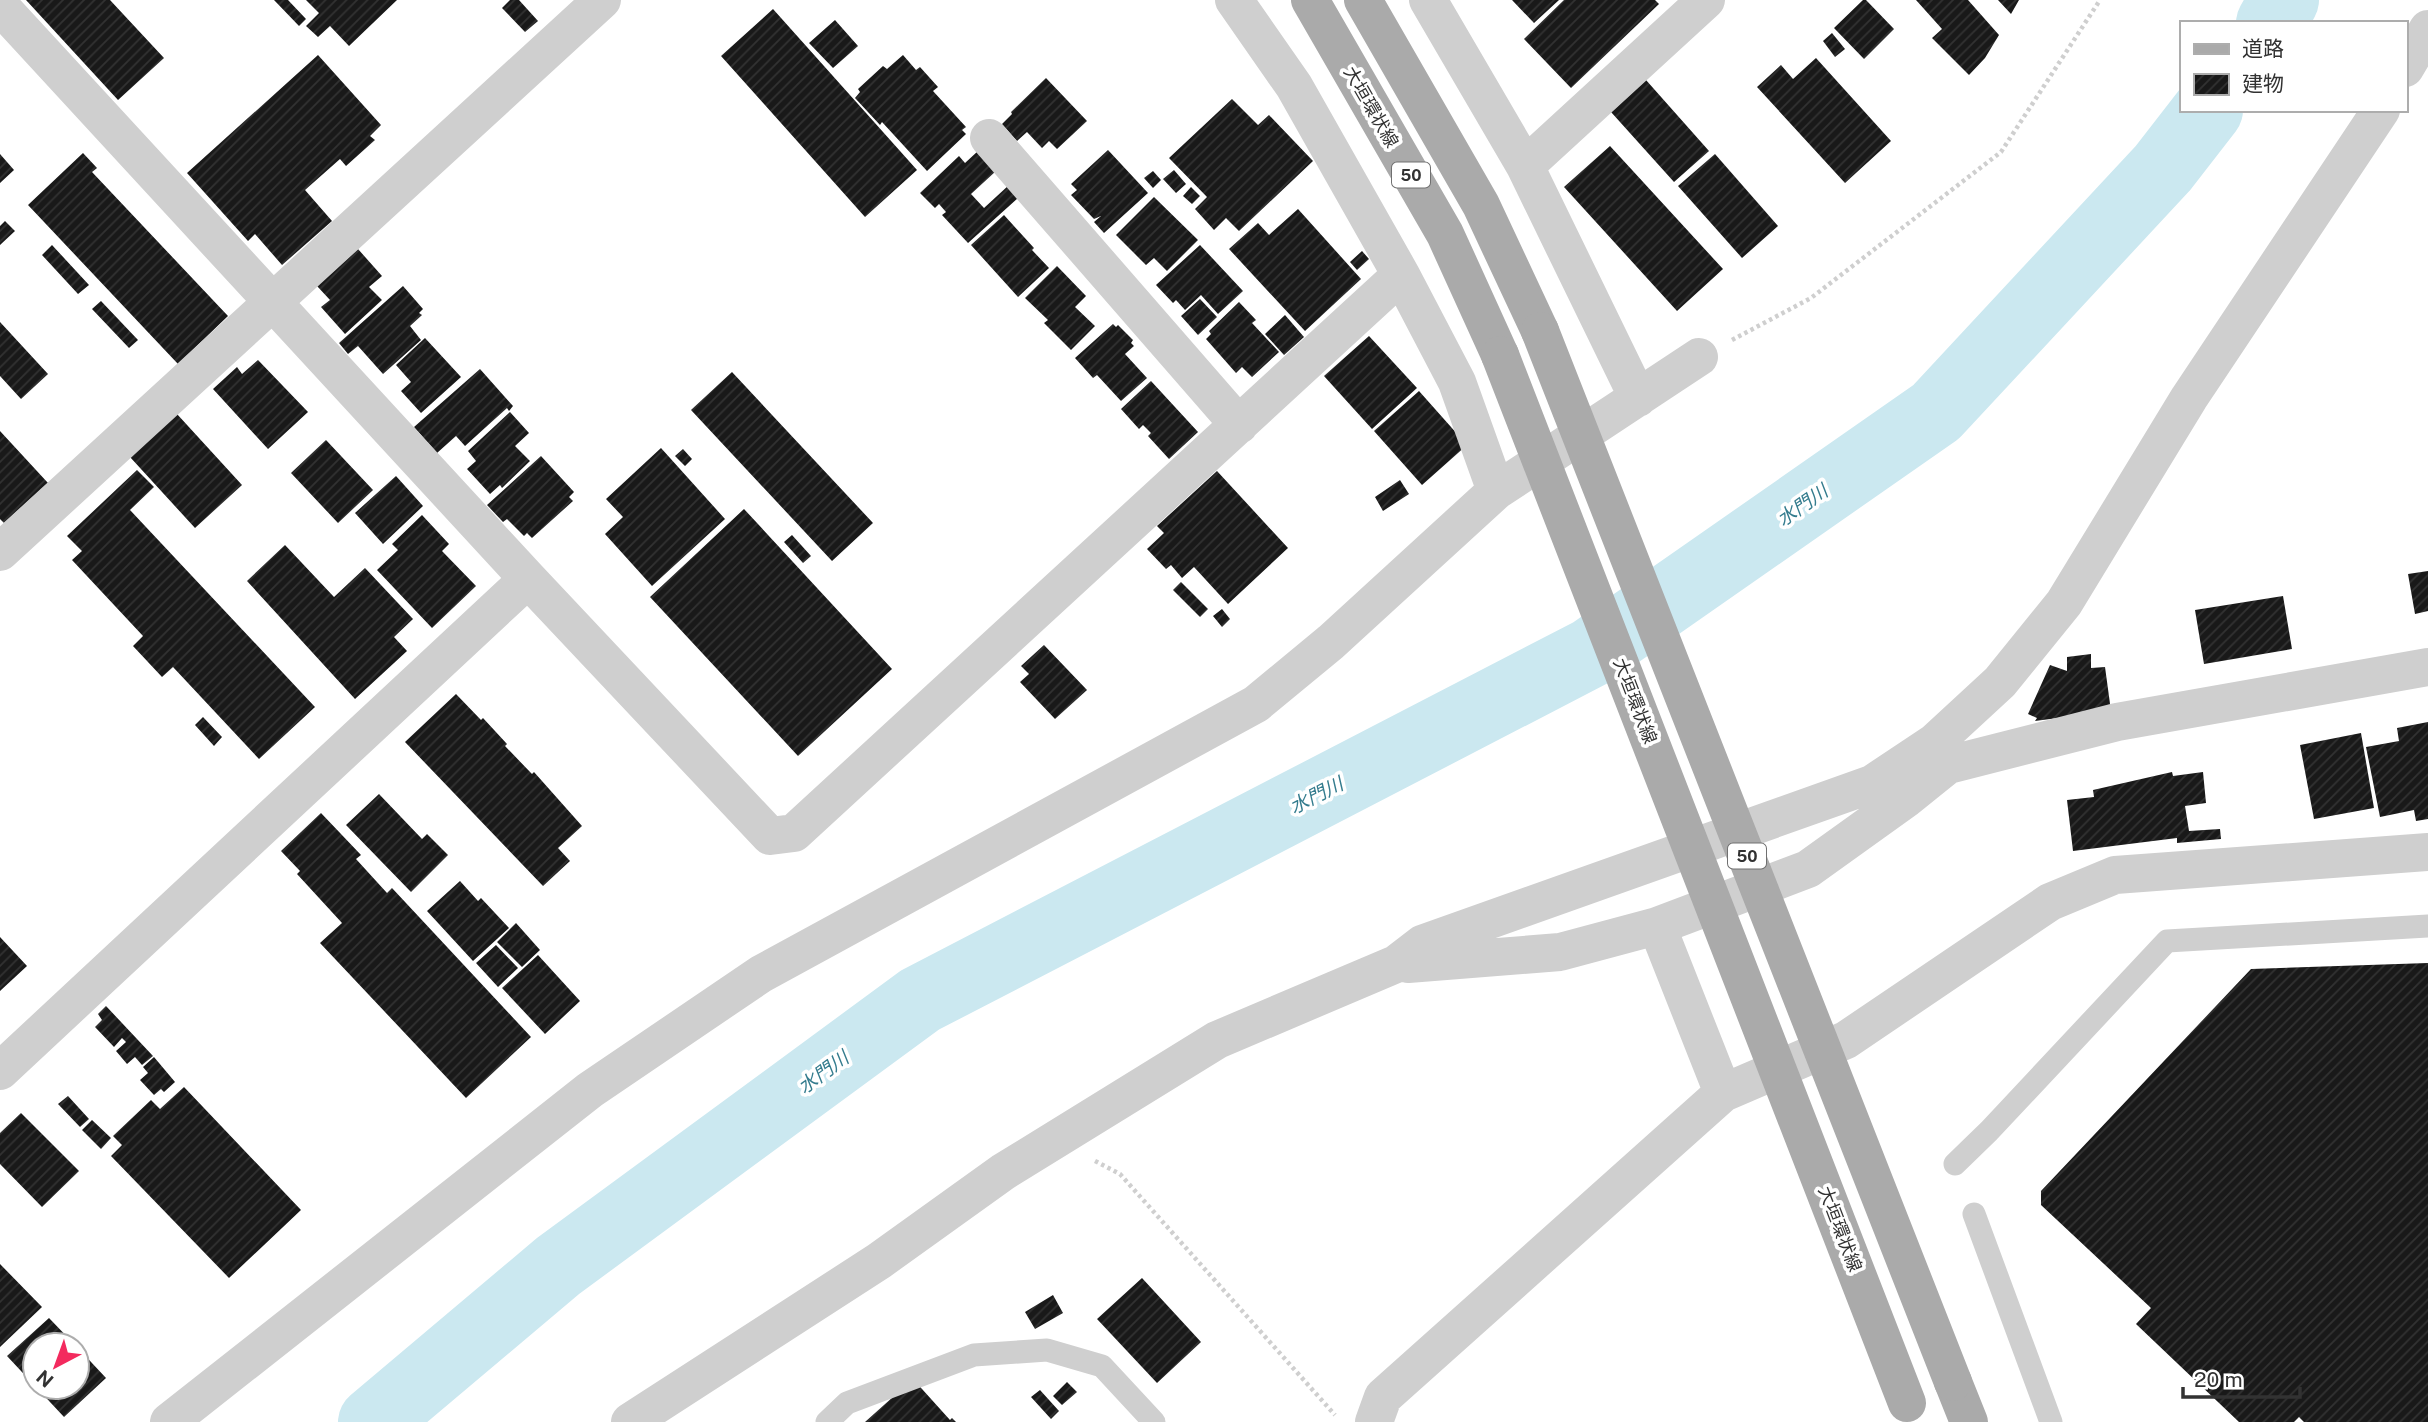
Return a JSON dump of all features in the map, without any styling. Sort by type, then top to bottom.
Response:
[{"type":"main road","name":"大垣環状線","points":[[1310,0],[1445,234],[1500,355],[1911,1412]]},
{"type":"main road","name":"50","points":[[1363,0],[1481,205],[1540,331],[1969,1422]]},
{"type":"street","points":[[0,552],[602,0]]},
{"type":"street","points":[[1234,0],[1294,86],[1401,275],[1457,382],[1496,491]]},
{"type":"street","points":[[1428,0],[1525,166],[1638,398]]},
{"type":"street","points":[[1525,166],[1706,0]]},
{"type":"street","points":[[0,6],[528,579],[770,836],[794,833],[1401,275]]},
{"type":"street","points":[[2407,65],[2428,29]]},
{"type":"street","points":[[1396,964],[1560,952],[1657,926],[1808,869],[1907,798],[2064,603],[2189,398],[2380,112]]},
{"type":"street","points":[[989,138],[1239,425]]},
{"type":"street","points":[[169,1422],[590,1090],[761,974],[1256,704],[1331,642],[1496,491],[1699,358]]},
{"type":"street","points":[[0,1071],[528,579]]},
{"type":"street","points":[[630,1422],[879,1261],[1003,1172],[1217,1040],[1396,964],[1422,944],[1872,784],[1942,753],[2428,667]]},
{"type":"street","points":[[1358,1421],[1723,1093],[1846,1040],[2050,902],[2115,875],[2428,852]]},
{"type":"street","points":[[1657,926],[1723,1093]]},
{"type":"lane","points":[[1955,1164],[2167,941],[2428,926]]},
{"type":"lane","points":[[1974,1214],[2050,1422]]},
{"type":"lane","points":[[827,1422],[847,1404],[974,1355],[1047,1350],[1102,1366],[1154,1422]]},
{"type":"path","points":[[1699,358],[1811,298],[2001,152],[2100,0]]},
{"type":"path","points":[[1083,1168],[1096,1161],[1120,1174],[1358,1421]]},
{"type":"building","points":[[26,0],[110,0],[164,58],[118,100]]},
{"type":"building","points":[[274,0],[288,0],[306,19],[299,26]]},
{"type":"building","points":[[306,0],[397,0],[349,46],[330,26],[318,37],[306,26],[319,13]]},
{"type":"building","points":[[510,0],[519,0],[538,21],[525,32],[502,8]]},
{"type":"building","points":[[1512,0],[1559,0],[1534,23]]},
{"type":"building","points":[[1564,0],[1655,0],[1659,4],[1571,88],[1524,39]]},
{"type":"building","points":[[1863,0],[1894,29],[1864,59],[1834,28]]},
{"type":"building","points":[[1916,0],[1968,0],[1999,35],[1985,58],[1969,75],[1932,38],[1942,29]]},
{"type":"building","points":[[1998,0],[2019,0],[2011,14]]},
{"type":"building","points":[[773,9],[917,170],[865,217],[721,56]]},
{"type":"building","points":[[835,20],[858,46],[833,68],[809,43]]},
{"type":"building","points":[[1832,33],[1845,49],[1835,57],[1823,41]]},
{"type":"building","points":[[318,55],[381,125],[370,136],[375,140],[346,166],[340,159],[305,190],[332,221],[282,265],[255,234],[248,241],[187,173]]},
{"type":"building","points":[[903,55],[916,70],[920,67],[938,87],[933,91],[966,127],[962,130],[966,134],[927,171],[882,122],[880,125],[855,98],[860,92],[858,89],[883,66],[887,69]]},
{"type":"building","points":[[1816,58],[1891,141],[1845,183],[1757,87],[1781,65],[1793,79]]},
{"type":"building","points":[[1046,78],[1087,121],[1057,149],[1049,141],[1042,148],[1027,132],[1017,141],[1002,124]]},
{"type":"building","points":[[1646,80],[1709,151],[1674,182],[1611,112]]},
{"type":"building","points":[[1232,99],[1258,125],[1269,115],[1313,161],[1239,231],[1226,218],[1214,230],[1195,209],[1207,197],[1169,158]]},
{"type":"building","points":[[1610,146],[1723,269],[1677,311],[1564,187]]},
{"type":"building","points":[[1108,150],[1148,193],[1104,233],[1094,222],[1101,216],[1094,219],[1071,195],[1077,190],[1071,184]]},
{"type":"building","points":[[978,151],[996,171],[971,194],[984,208],[1009,185],[1019,197],[968,243],[942,215],[946,212],[939,204],[935,208],[920,193],[959,156],[965,163]]},
{"type":"building","points":[[83,153],[97,168],[92,172],[228,316],[178,364],[28,205]]},
{"type":"building","points":[[0,154],[14,170],[0,183]]},
{"type":"building","points":[[1715,154],[1778,226],[1742,258],[1678,186]]},
{"type":"building","points":[[1174,170],[1186,184],[1176,193],[1163,179]]},
{"type":"building","points":[[1153,171],[1161,180],[1153,188],[1144,178]]},
{"type":"building","points":[[1191,187],[1200,196],[1192,204],[1183,196]]},
{"type":"building","points":[[1154,197],[1198,240],[1167,271],[1154,258],[1146,265],[1116,235]]},
{"type":"building","points":[[1298,209],[1361,279],[1305,331],[1229,249],[1258,223],[1269,235]]},
{"type":"building","points":[[1004,215],[1049,268],[1018,297],[971,245]]},
{"type":"building","points":[[5,221],[15,231],[0,245],[0,226]]},
{"type":"building","points":[[52,245],[89,285],[78,294],[42,255]]},
{"type":"building","points":[[1200,245],[1243,291],[1218,314],[1201,295],[1185,310],[1176,300],[1173,303],[1156,285]]},
{"type":"building","points":[[358,249],[382,276],[369,287],[382,300],[345,334],[321,307],[330,300],[317,286]]},
{"type":"building","points":[[1362,251],[1369,259],[1357,270],[1350,262]]},
{"type":"building","points":[[1057,266],[1086,296],[1075,307],[1095,326],[1071,350],[1044,323],[1048,320],[1025,298]]},
{"type":"building","points":[[403,286],[423,309],[419,313],[422,315],[410,326],[421,340],[383,374],[358,346],[348,354],[339,343]]},
{"type":"building","points":[[1200,299],[1217,317],[1198,335],[1181,316]]},
{"type":"building","points":[[101,301],[138,340],[129,348],[92,309]]},
{"type":"building","points":[[1239,302],[1256,320],[1252,323],[1279,352],[1252,377],[1242,367],[1236,373],[1206,339],[1211,334],[1209,331]]},
{"type":"building","points":[[1285,315],[1304,337],[1284,355],[1265,334]]},
{"type":"building","points":[[0,322],[48,374],[21,399],[0,376]]},
{"type":"building","points":[[1113,324],[1116,327],[1118,325],[1133,340],[1131,343],[1134,346],[1125,354],[1147,378],[1121,401],[1097,375],[1093,378],[1075,358]]},
{"type":"building","points":[[1369,336],[1417,388],[1372,429],[1324,376]]},
{"type":"building","points":[[425,338],[461,377],[421,413],[401,391],[411,382],[396,365]]},
{"type":"building","points":[[258,360],[308,412],[268,449],[213,389],[237,367],[242,374]]},
{"type":"building","points":[[480,369],[513,406],[509,411],[507,408],[465,446],[456,436],[437,453],[414,427]]},
{"type":"building","points":[[732,372],[873,523],[832,561],[691,410]]},
{"type":"building","points":[[1151,381],[1198,432],[1169,459],[1148,436],[1151,433],[1143,425],[1139,429],[1121,409]]},
{"type":"building","points":[[1419,391],[1467,445],[1422,485],[1374,431]]},
{"type":"building","points":[[510,412],[529,433],[515,446],[530,461],[502,488],[500,485],[490,494],[467,469],[476,461],[468,451]]},
{"type":"building","points":[[177,414],[242,485],[195,528],[130,457]]},
{"type":"building","points":[[0,431],[48,483],[4,523],[0,519]]},
{"type":"building","points":[[326,440],[373,490],[338,523],[291,473]]},
{"type":"building","points":[[661,448],[725,519],[652,586],[605,534],[623,517],[606,499]]},
{"type":"building","points":[[683,449],[692,459],[685,466],[675,456]]},
{"type":"building","points":[[541,456],[574,492],[569,497],[573,501],[532,538],[527,533],[524,536],[507,519],[503,522],[487,505]]},
{"type":"building","points":[[137,470],[154,487],[130,510],[315,707],[259,759],[173,667],[162,677],[133,646],[143,636],[72,560],[82,551],[67,536]]},
{"type":"building","points":[[1217,471],[1288,548],[1228,604],[1194,567],[1182,578],[1171,565],[1166,569],[1147,549],[1164,533],[1157,526]]},
{"type":"building","points":[[396,476],[423,506],[383,544],[355,513]]},
{"type":"building","points":[[1400,480],[1409,494],[1383,511],[1375,497]]},
{"type":"building","points":[[744,509],[892,669],[798,756],[650,597]]},
{"type":"building","points":[[422,515],[449,544],[442,551],[476,586],[432,628],[377,570],[398,550],[392,544]]},
{"type":"building","points":[[792,535],[811,556],[803,563],[784,542]]},
{"type":"building","points":[[285,545],[334,597],[365,568],[413,619],[394,637],[407,651],[355,699],[247,581]]},
{"type":"building","points":[[2428,571],[2428,611],[2415,614],[2408,574]]},
{"type":"building","points":[[1181,582],[1208,609],[1200,617],[1173,590]]},
{"type":"building","points":[[2283,596],[2292,649],[2204,664],[2195,610]]},
{"type":"building","points":[[1222,609],[1230,619],[1222,627],[1213,616]]},
{"type":"building","points":[[1044,645],[1087,690],[1055,719],[1020,682],[1029,674],[1021,666]]},
{"type":"building","points":[[2091,654],[2091,668],[2105,667],[2111,711],[2035,721],[2037,718],[2028,714],[2050,665],[2067,671],[2067,657]]},
{"type":"building","points":[[456,694],[481,720],[483,718],[507,744],[505,746],[532,774],[534,772],[582,826],[558,848],[570,861],[543,886],[405,742]]},
{"type":"building","points":[[203,717],[222,737],[214,746],[195,725]]},
{"type":"building","points":[[2428,722],[2428,819],[2416,821],[2414,810],[2380,817],[2366,747],[2399,741],[2397,728]]},
{"type":"building","points":[[2361,733],[2374,808],[2314,819],[2300,745]]},
{"type":"building","points":[[2172,772],[2173,776],[2203,772],[2206,803],[2185,806],[2189,831],[2220,829],[2221,839],[2177,843],[2177,838],[2073,851],[2067,800],[2094,797],[2093,790]]},
{"type":"building","points":[[379,794],[422,839],[427,834],[448,855],[411,892],[346,825]]},
{"type":"building","points":[[321,813],[361,855],[356,859],[387,893],[392,888],[531,1037],[466,1098],[320,943],[342,923],[297,874],[300,871],[281,851]]},
{"type":"building","points":[[460,881],[478,901],[481,898],[509,928],[473,961],[427,911]]},
{"type":"building","points":[[516,923],[540,950],[522,967],[497,942]]},
{"type":"building","points":[[0,937],[27,966],[0,991]]},
{"type":"building","points":[[496,945],[518,968],[498,987],[476,963]]},
{"type":"building","points":[[538,955],[580,1001],[545,1034],[502,988]]},
{"type":"building","points":[[2428,963],[2428,1422],[2304,1422],[2299,1417],[2294,1422],[2239,1422],[2136,1324],[2151,1308],[2041,1205],[2041,1191],[2251,969]]},
{"type":"building","points":[[106,1006],[153,1056],[142,1065],[135,1057],[127,1064],[116,1051],[126,1042],[122,1038],[114,1047],[95,1027],[102,1020],[98,1014]]},
{"type":"building","points":[[154,1057],[175,1082],[164,1092],[161,1089],[154,1095],[140,1080],[148,1073],[143,1067]]},
{"type":"building","points":[[184,1087],[301,1210],[229,1278],[111,1156],[122,1145],[113,1136],[151,1100],[160,1109]]},
{"type":"building","points":[[68,1096],[89,1119],[80,1127],[58,1104]]},
{"type":"building","points":[[21,1113],[79,1171],[42,1207],[0,1164],[0,1133]]},
{"type":"building","points":[[92,1120],[111,1138],[101,1149],[82,1130]]},
{"type":"building","points":[[0,1264],[42,1307],[0,1347]]},
{"type":"building","points":[[1142,1278],[1201,1342],[1157,1383],[1097,1319]]},
{"type":"building","points":[[1053,1295],[1063,1313],[1035,1329],[1025,1312]]},
{"type":"building","points":[[49,1318],[62,1331],[35,1331]]},
{"type":"building","points":[[21,1343],[21,1371],[7,1356]]},
{"type":"building","points":[[91,1362],[106,1378],[91,1392]]},
{"type":"building","points":[[913,1379],[950,1420],[952,1418],[956,1422],[865,1422]]},
{"type":"building","points":[[1067,1382],[1077,1392],[1062,1405],[1053,1396]]},
{"type":"building","points":[[1040,1390],[1059,1411],[1051,1419],[1031,1397]]},
{"type":"building","points":[[49,1401],[81,1401],[64,1417]]},
{"type":"waterway","name":"水門川","points":[[2272,21],[2284,0]]},
{"type":"waterway","name":"水門川","points":[[373,1422],[558,1266],[920,1000],[1592,652],[1936,412],[2163,168],[2206,112]]}]
